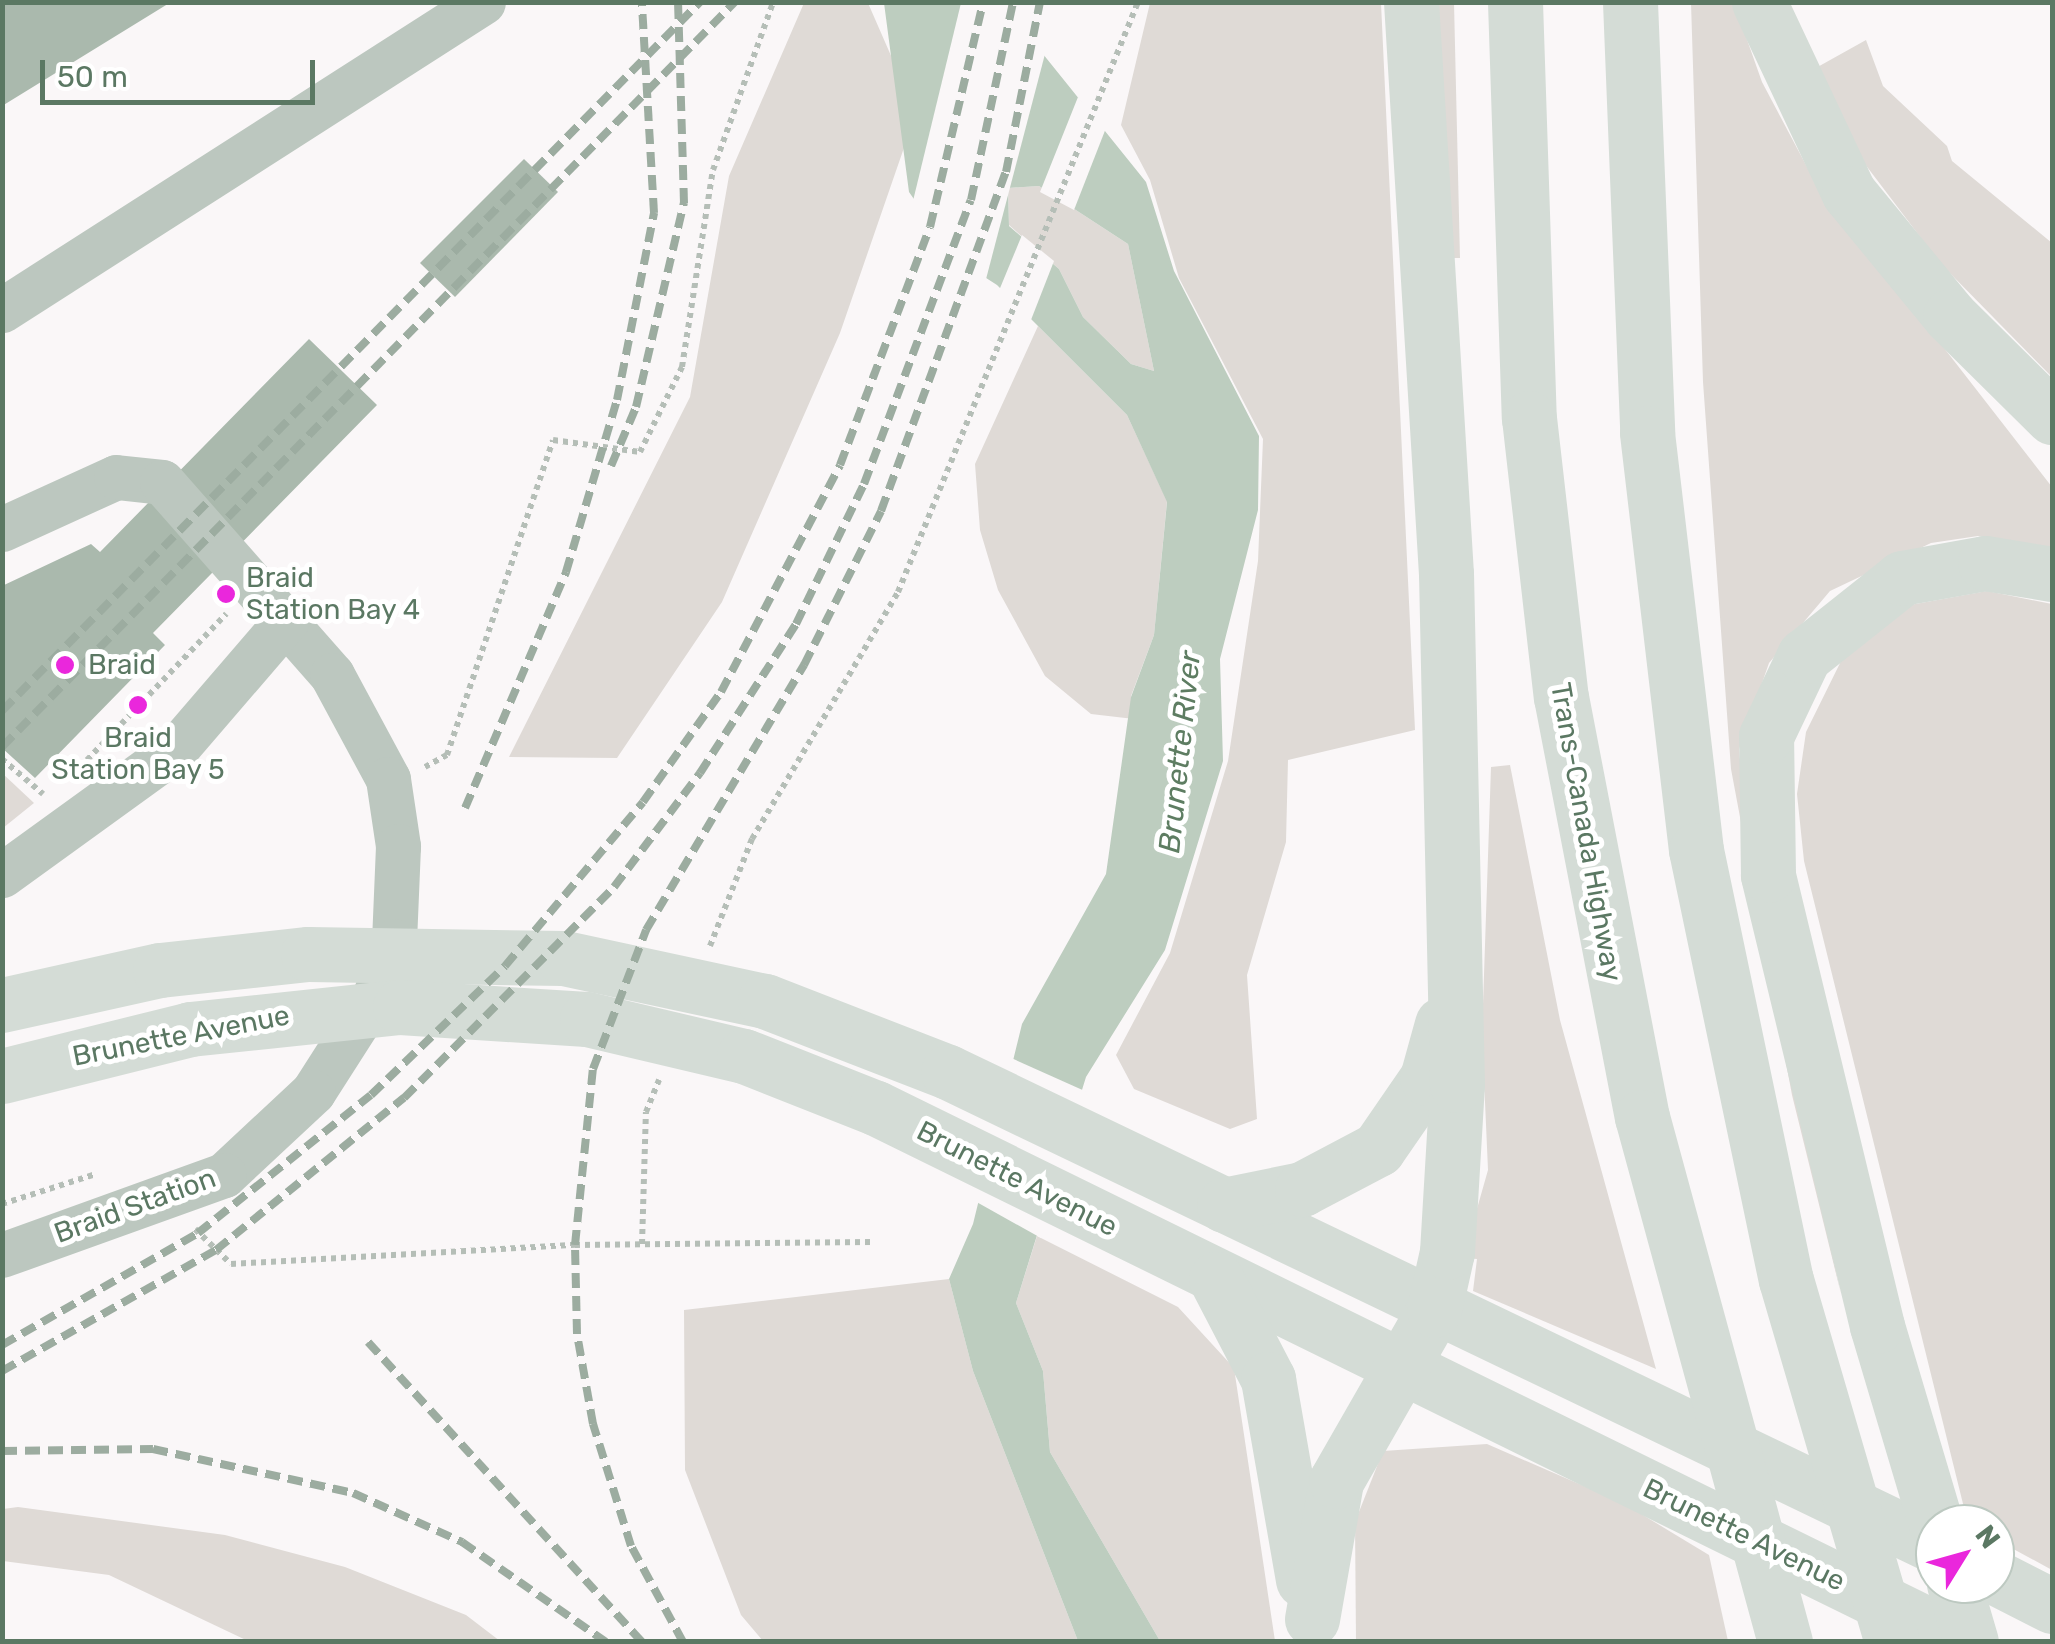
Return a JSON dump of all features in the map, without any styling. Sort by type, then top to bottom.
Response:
[{"type":"main road","points":[[1312,1630],[1336,1481],[1404,1369],[1434,1310],[1448,1252],[1456,967],[1446,574],[1412,2]]},
{"type":"main road","name":"Trans-Canada Highway","points":[[1515,2],[1529,418],[1561,697],[1642,1117],[1785,1642]]},
{"type":"main road","points":[[1630,2],[1647,433],[1696,850],[1786,1280],[1892,1642]]},
{"type":"main road","points":[[1759,2],[1849,192],[1950,316],[2052,418]]},
{"type":"main road","points":[[1930,1504],[1877,1326],[1768,875],[1766,736],[1804,656],[1902,578],[1985,563],[2052,574]]},
{"type":"main road","points":[[2,1005],[160,970],[308,954],[564,958],[766,1001],[892,1048],[1136,1160],[1434,1310],[1591,1380],[1915,1536]]},
{"type":"main road","points":[[1224,1205],[1338,1176],[1378,1149],[1427,1078],[1456,967]]},
{"type":"main road","name":"Brunette Avenue","points":[[2,1076],[123,1042],[291,1014],[494,1010],[604,1022],[744,1056],[876,1108],[1216,1279],[1963,1642]]},
{"type":"main road","points":[[1216,1279],[1268,1379],[1312,1630]]},
{"type":"main road","points":[[2015,1587],[2048,1604]]},
{"type":"main road","points":[[1960,1604],[1971,1642]]},
{"type":"lane","points":[[2,310],[483,2]]},
{"type":"lane","name":"Braid Station","points":[[2,528],[116,477],[162,482],[288,620],[352,707],[388,779],[398,846],[394,942],[375,995],[314,1092],[236,1166],[2,1255]]},
{"type":"lane","points":[[2,875],[176,749],[288,620]]},
{"type":"path","points":[[414,771],[446,755],[553,440],[640,452],[682,368],[713,170],[773,2]]},
{"type":"path","points":[[702,966],[752,839],[898,592],[1138,2]]},
{"type":"path","points":[[70,777],[225,620],[226,594]]},
{"type":"path","points":[[2,759],[36,792],[57,792]]},
{"type":"path","points":[[642,1244],[646,1112],[668,1058]]},
{"type":"path","points":[[160,1198],[231,1264],[642,1244],[873,1242]]},
{"type":"shaded area","points":[[804,3],[868,3],[916,113],[840,333],[722,602],[617,758],[509,757],[690,397],[729,176]]},
{"type":"shaded area","points":[[1150,3],[1381,3],[1415,730],[1288,760],[1286,842],[1247,975],[1257,1119],[1230,1129],[1134,1089],[1116,1055],[1170,953],[1228,761],[1258,561],[1263,439],[1179,278],[1150,180],[1121,125]]},
{"type":"shaded area","points":[[1434,3],[1454,3],[1460,258],[1446,258]]},
{"type":"shaded area","points":[[1691,3],[1734,3],[1762,82],[1815,182],[2052,487],[2052,548],[1978,536],[1931,543],[1830,591],[1769,663],[1739,749],[1750,869],[1841,1294],[1792,1095],[1731,769],[1703,382]]},
{"type":"shaded area","points":[[1866,40],[1883,86],[1947,146],[1952,161],[2052,243],[2052,377],[1940,263],[1852,147],[1814,69]]},
{"type":"shaded area","points":[[1039,186],[1128,244],[1154,371],[1131,364],[1083,317],[1059,269],[1009,225],[1008,188]]},
{"type":"shaded area","points":[[1038,326],[1127,415],[1167,501],[1154,635],[1131,696],[1134,719],[1091,714],[1045,676],[998,590],[980,530],[975,464]]},
{"type":"shaded area","points":[[1987,591],[2052,604],[2052,1570],[2015,1550],[2015,1504],[1963,1504],[1804,861],[1797,794],[1806,732],[1845,653],[1910,605]]},
{"type":"shaded area","points":[[1510,765],[1560,1020],[1656,1369],[1473,1291],[1477,1259],[1463,1258],[1488,1170],[1482,1034],[1491,767]]},
{"type":"shaded area","points":[[2,773],[34,803],[3,828],[2,828]]},
{"type":"shaded area","points":[[1037,1236],[1178,1307],[1234,1368],[1275,1641],[1160,1641],[1050,1452],[1043,1371],[1016,1303]]},
{"type":"shaded area","points":[[949,1279],[973,1371],[1078,1641],[763,1641],[741,1615],[685,1470],[684,1310]]},
{"type":"shaded area","points":[[1487,1444],[1623,1503],[1709,1555],[1728,1641],[1356,1642],[1355,1522],[1383,1451]]},
{"type":"shaded area","points":[[18,1507],[225,1535],[345,1567],[466,1615],[500,1641],[248,1641],[109,1575],[3,1561],[3,1509]]},
{"type":"water","name":"Brunette River","points":[[884,3],[1002,3],[1146,182],[1174,271],[1259,436],[1258,510],[1220,659],[1223,761],[1165,950],[1086,1077],[1016,1303],[1043,1371],[1050,1452],[1160,1641],[1078,1641],[973,1371],[949,1279],[973,1224],[1022,1024],[1106,874],[1131,697],[1154,635],[1167,502],[1127,415],[997,285],[955,258],[909,192]],"holes":[[[1039,186],[1128,244],[1154,371],[1131,364],[1083,317],[1059,269],[1009,226],[1008,188]]]},
{"type":"pier","points":[[1008,2],[1045,54],[985,283],[951,262],[912,205],[961,3]]},
{"type":"pier","points":[[1078,97],[1106,128],[1074,210],[1040,192]]},
{"type":"pier","points":[[1022,235],[1054,261],[1029,325],[998,293]]},
{"type":"pier","points":[[1009,1057],[1087,1092],[1041,1238],[973,1200]]},
{"type":"building","points":[[2,2],[171,2],[2,106]]},
{"type":"building","points":[[524,159],[558,192],[455,297],[420,263]]},
{"type":"building","points":[[309,339],[377,405],[153,633],[165,645],[35,778],[2,748],[2,586],[91,544],[100,552]]},
{"type":"railway","points":[[465,808],[566,572],[617,400],[654,213],[642,2]]},
{"type":"railway","points":[[611,466],[636,407],[684,203],[678,2]]},
{"type":"railway","points":[[2,711],[700,2]]},
{"type":"railway","points":[[2,747],[735,2]]},
{"type":"railway","points":[[2,1345],[198,1233],[371,1095],[505,966],[643,802],[721,692],[840,465],[930,227],[983,2]]},
{"type":"railway","points":[[2,1371],[216,1250],[404,1098],[614,887],[700,773],[796,624],[864,484],[971,200],[1013,2]]},
{"type":"railway","points":[[683,1642],[631,1546],[593,1424],[577,1334],[575,1245],[593,1069],[646,930],[804,665],[881,511],[1006,172],[1040,2]]},
{"type":"railway","points":[[368,1342],[642,1642]]},
{"type":"railway","points":[[2,1451],[153,1449],[353,1493],[462,1542],[606,1642]]},
{"type":"place","name":"Braid Station Bay 4","points":[[226,594]]},
{"type":"place","name":"Braid","points":[[65,665]]},
{"type":"place","name":"Braid Station Bay 5","points":[[138,705]]}]
